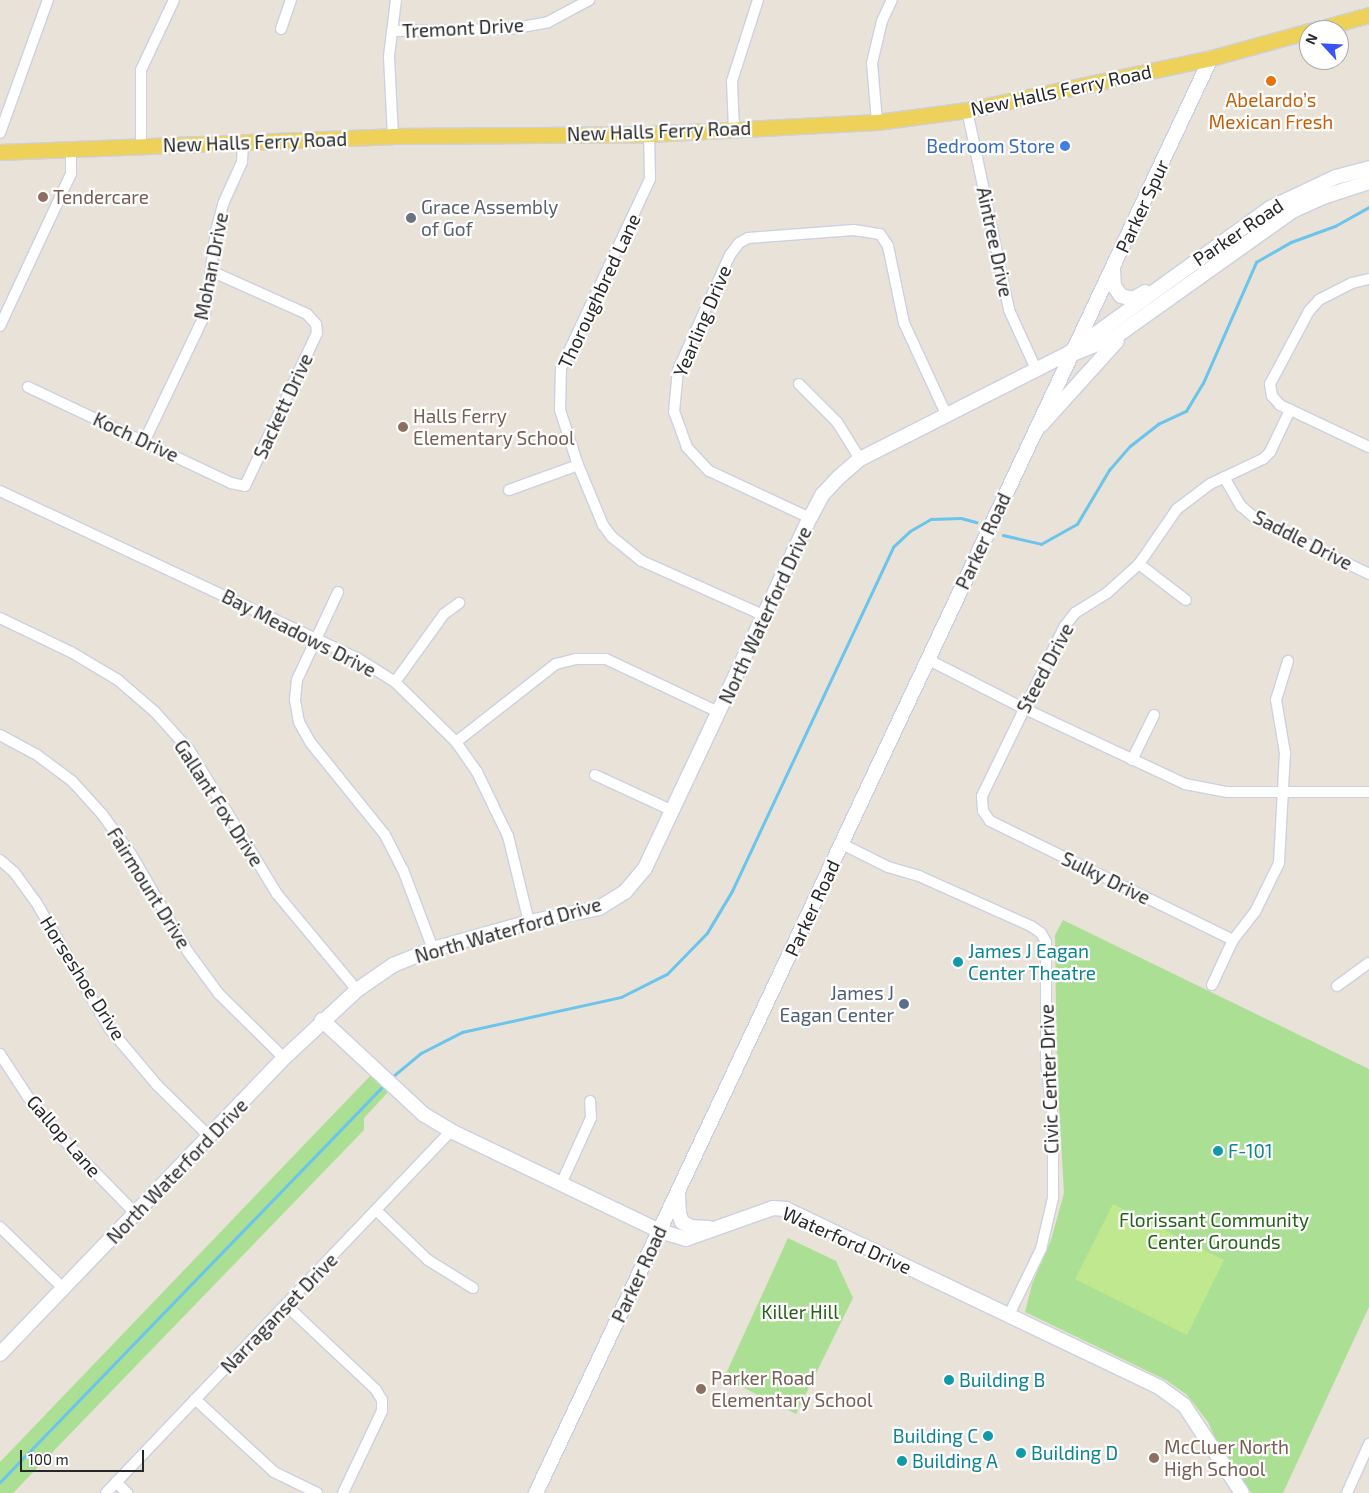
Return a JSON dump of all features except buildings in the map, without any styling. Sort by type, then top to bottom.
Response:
[{"type":"main road","points":[[1349,20],[1369,15]]},
{"type":"main road","name":"New Halls Ferry Road","points":[[0,152],[393,136],[649,134],[877,122],[967,110],[1211,58],[1299,35]]},
{"type":"street","points":[[0,133],[48,0]]},
{"type":"street","points":[[141,147],[141,70],[174,0]]},
{"type":"street","points":[[281,29],[291,0]]},
{"type":"street","points":[[393,136],[389,81],[396,0]]},
{"type":"street","name":"Tremont Drive","points":[[392,31],[510,29],[548,22],[589,0]]},
{"type":"street","points":[[734,129],[732,81],[758,0]]},
{"type":"street","points":[[877,122],[872,63],[882,21],[892,0]]},
{"type":"street","name":"Parker Spur","points":[[1070,353],[1113,268],[1211,58]]},
{"type":"street","name":"Aintree Drive","points":[[967,110],[1009,310],[1036,369]]},
{"type":"street","name":"Thoroughbred Lane","points":[[649,134],[650,174],[644,193],[561,368],[560,410],[578,465],[603,526],[624,548],[642,561],[764,616]]},
{"type":"street","points":[[0,143],[0,152]]},
{"type":"street","name":"Mohan Drive","points":[[145,440],[205,314],[218,222],[242,162],[243,143]]},
{"type":"street","points":[[0,326],[71,174],[71,149]]},
{"type":"street","name":"Parker Road","points":[[536,1493],[929,660],[1070,353],[1185,269],[1293,195],[1336,177],[1369,168]]},
{"type":"street","name":"Parker Road","points":[[1070,353],[1094,348],[1141,319],[1277,220],[1326,196],[1369,182]]},
{"type":"street","name":"Yearling Drive","points":[[810,518],[709,470],[687,447],[674,412],[678,370],[730,255],[748,238],[854,230],[872,231],[886,239],[904,323],[947,416]]},
{"type":"street","points":[[1113,268],[1114,286],[1120,296],[1133,299],[1185,269]]},
{"type":"street","name":"Sackett Drive","points":[[211,271],[307,314],[316,324],[318,333],[245,486]]},
{"type":"street","points":[[1369,279],[1352,282],[1319,300],[1308,311],[1270,384],[1272,396],[1290,410],[1369,447]]},
{"type":"street","name":"Parker Road","points":[[1034,430],[1046,421],[1079,379],[1141,319]]},
{"type":"street","name":"North Waterford Drive","points":[[0,1354],[284,1058],[322,1020],[357,990],[393,965],[433,948],[529,922],[599,908],[625,892],[645,868],[823,494],[860,459],[1070,353]]},
{"type":"street","points":[[1036,369],[1047,375],[1054,386]]},
{"type":"street","points":[[799,384],[837,422],[860,459]]},
{"type":"street","name":"Koch Drive","points":[[28,387],[145,440],[231,483],[245,486]]},
{"type":"street","name":"Steed Drive","points":[[983,811],[983,792],[1064,626],[1075,613],[1107,593],[1139,564],[1177,509],[1202,489],[1263,459],[1270,452],[1290,410]]},
{"type":"street","points":[[508,490],[578,465]]},
{"type":"street","name":"Saddle Drive","points":[[1224,477],[1241,506],[1257,520],[1369,574]]},
{"type":"street","name":"Bay Meadows Drive","points":[[0,491],[317,638],[357,658],[395,682],[456,742],[476,772],[508,836],[529,922]]},
{"type":"street","points":[[1139,564],[1186,600]]},
{"type":"street","points":[[338,592],[297,680],[295,700],[299,722],[310,742],[385,835],[403,870],[433,948]]},
{"type":"street","points":[[395,682],[444,614],[459,603]]},
{"type":"street","name":"Gallant Fox Drive","points":[[0,618],[71,652],[118,680],[155,712],[190,751],[277,894],[357,990]]},
{"type":"street","points":[[456,742],[556,664],[576,659],[606,659],[720,713]]},
{"type":"street","points":[[929,660],[1023,708],[1185,784],[1227,792],[1369,792]]},
{"type":"street","points":[[1212,985],[1233,940],[1255,912],[1279,863],[1285,753],[1276,700],[1288,661]]},
{"type":"street","points":[[1132,760],[1154,715]]},
{"type":"street","name":"Fairmount Drive","points":[[0,735],[51,765],[72,781],[102,814],[131,854],[188,952],[219,994],[284,1058]]},
{"type":"street","points":[[596,775],[673,811]]},
{"type":"street","name":"Sulky Drive","points":[[983,811],[990,821],[1233,940]]},
{"type":"street","name":"Civic Center Drive","points":[[842,844],[888,867],[919,876],[1031,926],[1041,934],[1046,942],[1046,1062],[1053,1122],[1053,1198],[1041,1249],[1009,1315]]},
{"type":"street","name":"Horseshoe Drive","points":[[0,860],[14,872],[36,902],[109,1028],[156,1085],[210,1137]]},
{"type":"street","points":[[1337,986],[1369,963]]},
{"type":"street","name":"Waterford Drive","points":[[322,1020],[424,1114],[451,1131],[660,1230],[686,1238],[773,1208],[786,1209],[1169,1392],[1194,1417],[1228,1475],[1242,1493]]},
{"type":"street","name":"Gallop Lane","points":[[0,1054],[28,1097],[60,1137],[135,1213]]},
{"type":"street","points":[[561,1184],[591,1118],[590,1102]]},
{"type":"street","name":"Narraganset Drive","points":[[106,1493],[287,1306],[451,1131]]},
{"type":"street","points":[[679,1189],[677,1204],[682,1222],[691,1227],[714,1228]]},
{"type":"street","points":[[377,1211],[428,1260],[473,1288]]},
{"type":"street","points":[[0,1227],[64,1289]]},
{"type":"street","points":[[287,1306],[376,1390],[382,1400],[382,1411],[343,1493]]},
{"type":"street","points":[[195,1399],[274,1472],[317,1493]]},
{"type":"street","points":[[1347,1493],[1369,1444]]},
{"type":"street","points":[[116,1482],[127,1493]]},
{"type":"green space","name":"Florissant Community Center Grounds","points":[[1063,920],[1369,1069],[1369,1307],[1283,1493],[1252,1493],[1242,1484],[1226,1463],[1208,1422],[1187,1395],[1166,1380],[1025,1312],[1032,1284],[1051,1240],[1064,1193],[1057,1073],[1055,935]]},
{"type":"green space","points":[[372,1074],[390,1090],[364,1118],[364,1130],[13,1493],[0,1493],[0,1462]]},
{"type":"green space","points":[[1113,1204],[1224,1260],[1187,1335],[1075,1279]]},
{"type":"green space","name":"Killer Hill","points":[[788,1238],[836,1261],[853,1298],[796,1414],[724,1378]]},
{"type":"waterway","points":[[1003,535],[1041,544],[1077,524],[1109,470],[1130,446],[1158,424],[1186,411],[1203,383],[1256,262],[1291,242],[1335,226],[1369,207]]},
{"type":"waterway","points":[[391,1078],[421,1053],[462,1032],[621,997],[667,974],[707,933],[732,891],[893,547],[910,531],[931,519],[961,518],[976,522]]},
{"type":"waterway","points":[[0,1482],[385,1084]]},
{"type":"place","name":"Abelardo’s Mexican Fresh","points":[[1271,81]]},
{"type":"place","name":"Bedroom Store","points":[[1065,146]]},
{"type":"place","name":"Tendercare","points":[[43,197]]},
{"type":"place","name":"Grace Assembly of Gof","points":[[411,218]]},
{"type":"place","name":"Halls Ferry Elementary School","points":[[403,427]]},
{"type":"place","name":"James J Eagan Center Theatre","points":[[958,962]]},
{"type":"place","name":"James J Eagan Center","points":[[904,1004]]},
{"type":"place","name":"F-101","points":[[1218,1151]]},
{"type":"place","name":"Building B","points":[[949,1380]]},
{"type":"place","name":"Parker Road Elementary School","points":[[701,1389]]},
{"type":"place","name":"Building C","points":[[988,1436]]},
{"type":"place","name":"Building D","points":[[1021,1453]]},
{"type":"place","name":"McCluer North High School","points":[[1154,1458]]},
{"type":"place","name":"Building A","points":[[902,1461]]}]
